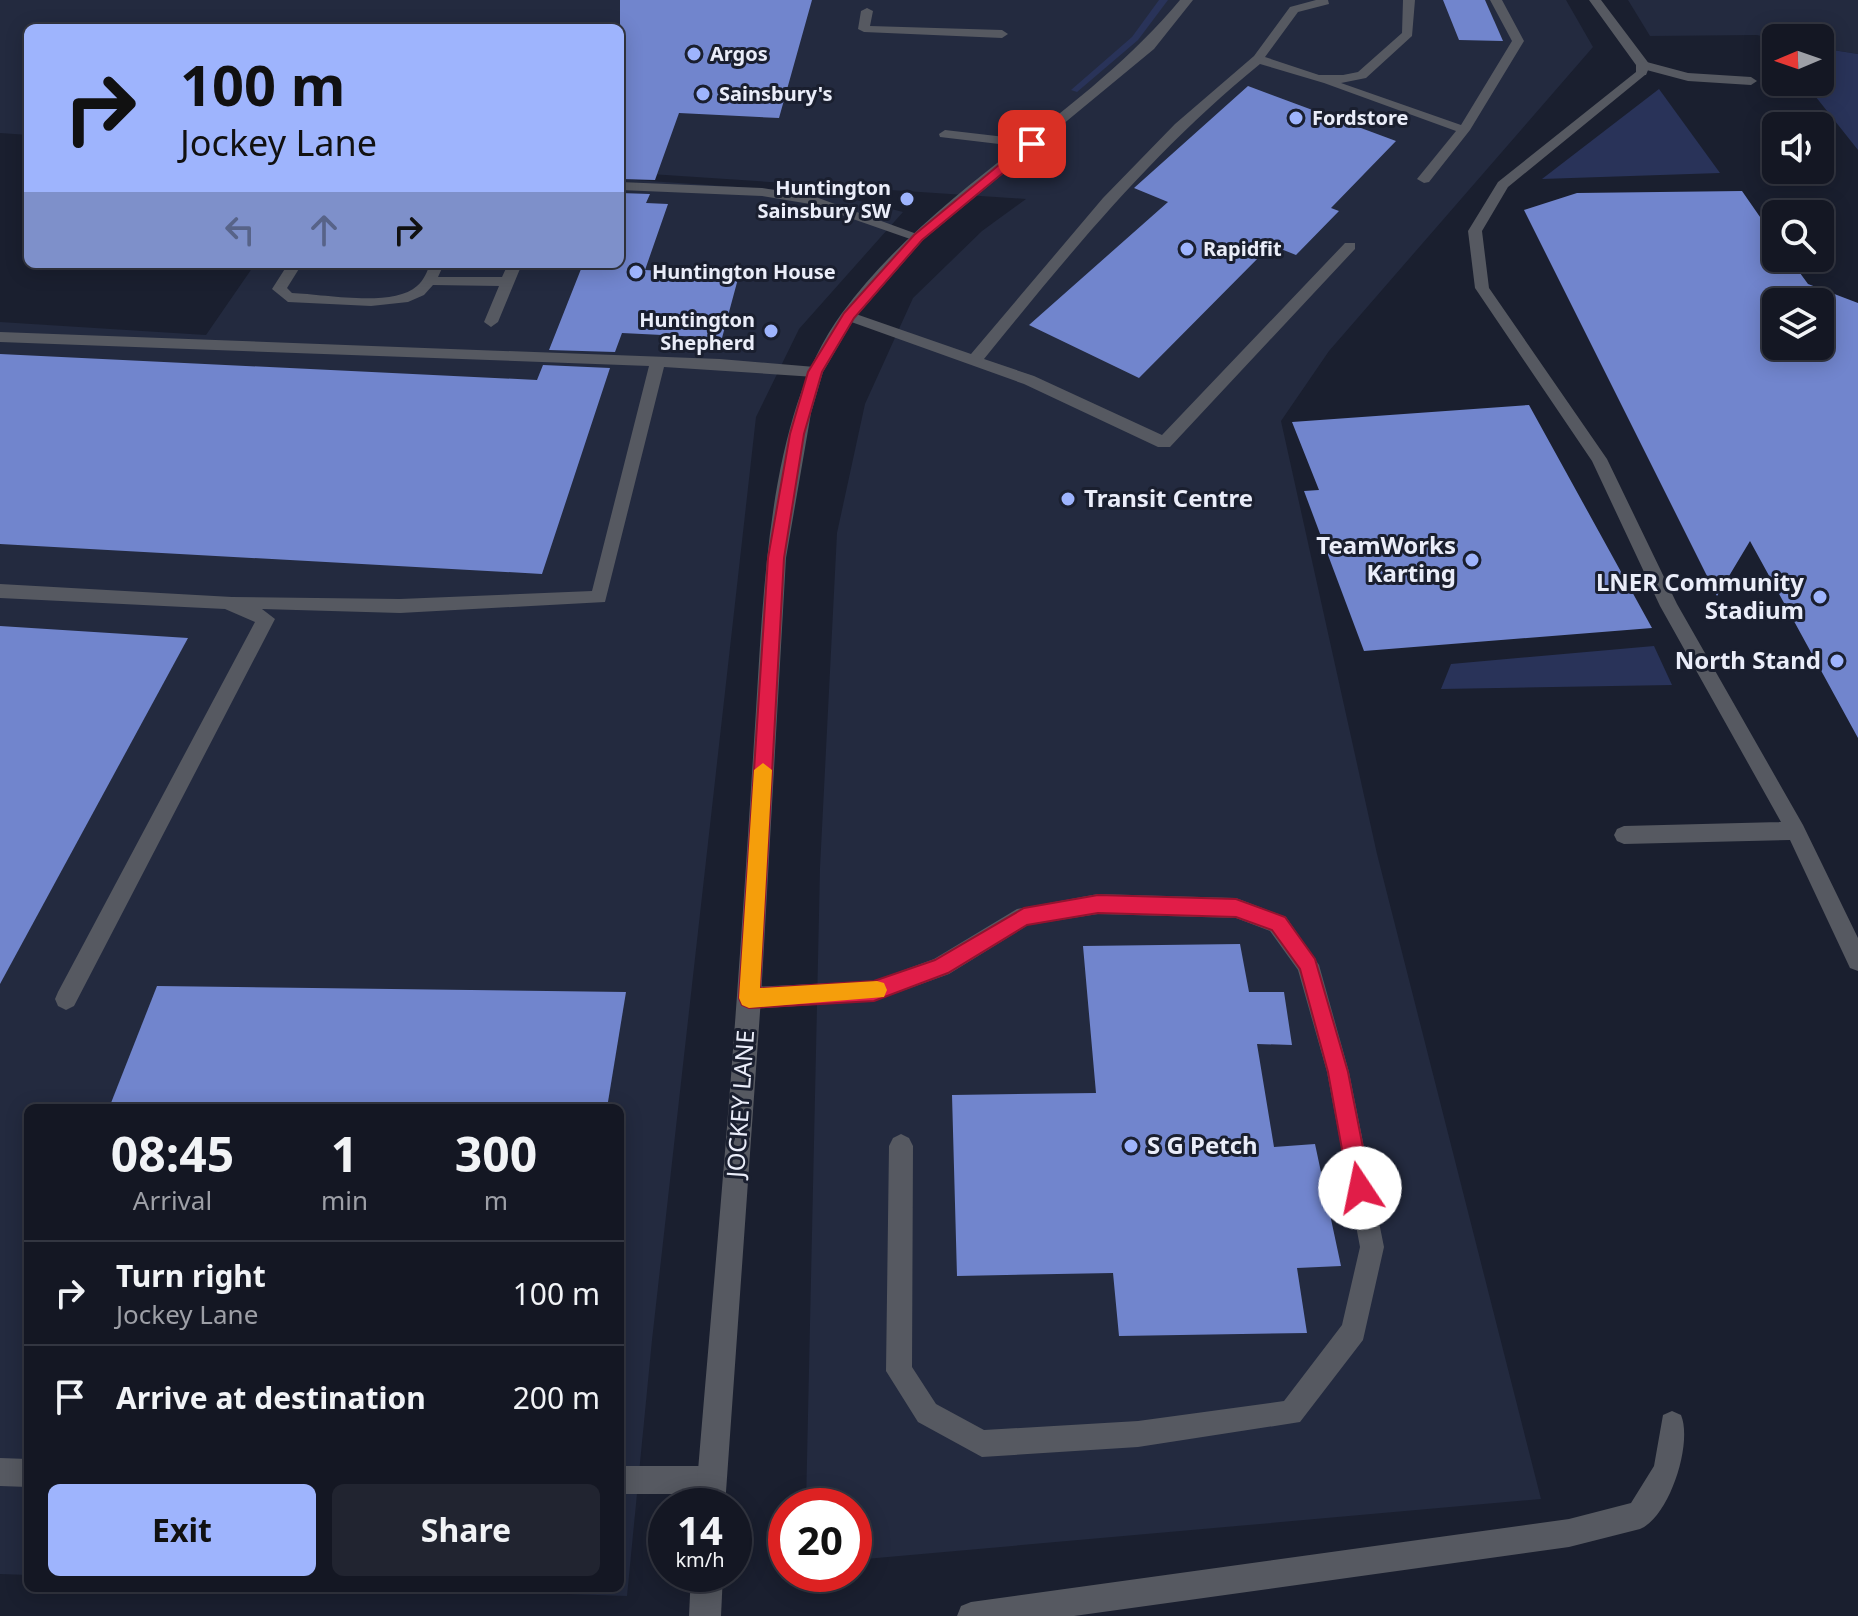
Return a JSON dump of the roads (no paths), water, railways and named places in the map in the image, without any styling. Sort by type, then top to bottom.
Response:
[{"type":"street","name":"JOCKEY LANE","points":[[711,1488],[749,998],[776,558],[794,451],[815,372],[848,316],[918,237],[1149,46],[1187,0]]},
{"type":"street","points":[[1595,0],[1642,68]]},
{"type":"street","points":[[705,1616],[706,1592]]},
{"type":"lane","points":[[975,360],[1123,181],[1214,93],[1258,59],[1294,9],[1323,4],[1322,0]]},
{"type":"lane","points":[[1318,79],[1362,75],[1408,34],[1409,0]]},
{"type":"lane","points":[[1424,179],[1464,130],[1518,41],[1496,0]]},
{"type":"lane","points":[[867,11],[864,29],[1002,34]]},
{"type":"lane","points":[[1258,59],[1464,130]]},
{"type":"lane","points":[[1751,81],[1688,77],[1642,68],[1503,185],[1475,231],[1482,288],[1599,459],[1669,606],[1796,831],[1858,961]]},
{"type":"lane","points":[[945,134],[1032,144]]},
{"type":"lane","points":[[624,186],[762,192],[813,200],[918,237]]},
{"type":"lane","points":[[848,316],[1029,380],[1164,443],[1350,246]]},
{"type":"lane","points":[[292,268],[279,289],[288,297],[395,301],[416,294],[430,281],[435,268]]},
{"type":"lane","points":[[491,322],[513,268]]},
{"type":"lane","points":[[430,281],[507,282]]},
{"type":"lane","points":[[0,337],[658,362],[815,372]]},
{"type":"lane","points":[[0,591],[227,602],[400,606],[599,597],[658,362]]},
{"type":"lane","points":[[66,999],[266,619],[227,602]]},
{"type":"lane","points":[[1624,835],[1796,831]]},
{"type":"lane","points":[[749,998],[874,991],[941,967],[1024,916],[1098,904],[1236,908],[1278,924],[1308,965],[1338,1072],[1372,1247],[1354,1331],[1291,1413],[1138,1434],[982,1444],[927,1413],[899,1371],[901,1146]]},
{"type":"lane","points":[[971,1616],[1569,1533],[1640,1515],[1667,1470],[1672,1424]]},
{"type":"lane","points":[[0,1472],[24,1473]]},
{"type":"lane","points":[[624,1481],[676,1488]]},
{"type":"place","name":"Argos","points":[[694,54]]},
{"type":"place","name":"Sainsbury's","points":[[703,94]]},
{"type":"place","name":"Fordstore","points":[[1296,118]]},
{"type":"place","name":"Huntington Sainsbury SW","points":[[907,199]]},
{"type":"place","name":"Rapidfit","points":[[1187,249]]},
{"type":"place","name":"Huntington House","points":[[636,272]]},
{"type":"place","name":"Huntington Shepherd","points":[[771,331]]},
{"type":"place","name":"Transit Centre","points":[[1068,499]]},
{"type":"place","name":"TeamWorks Karting","points":[[1472,560]]},
{"type":"place","name":"LNER Community Stadium","points":[[1820,597]]},
{"type":"place","name":"North Stand","points":[[1837,661]]},
{"type":"place","name":"S G Petch","points":[[1131,1146]]}]
